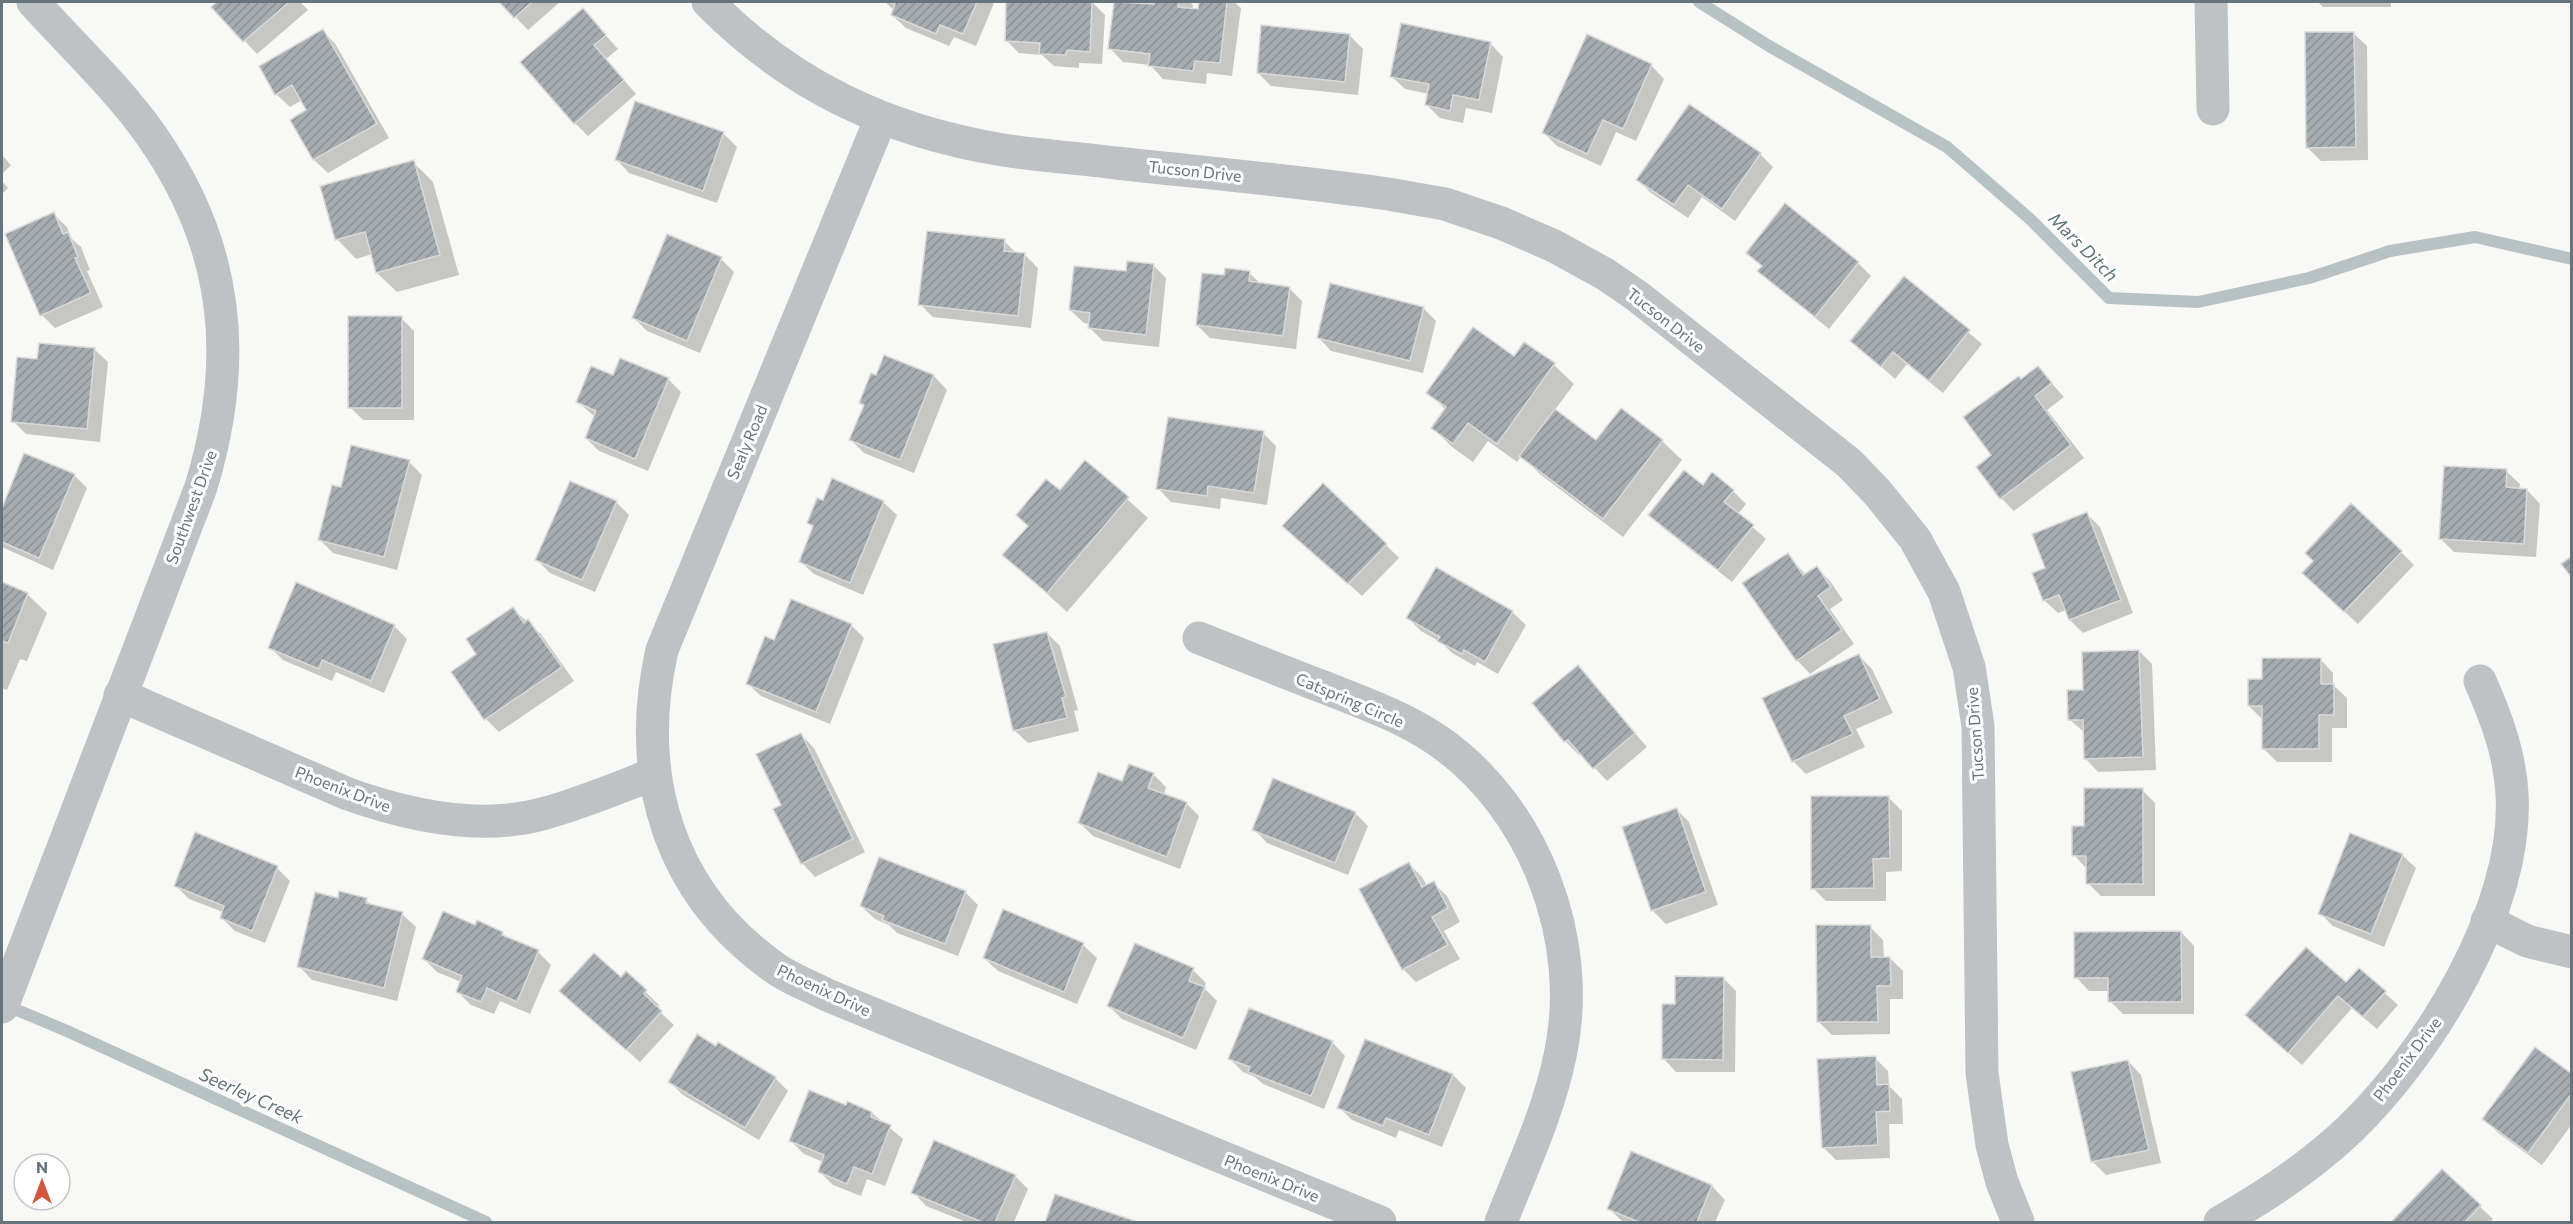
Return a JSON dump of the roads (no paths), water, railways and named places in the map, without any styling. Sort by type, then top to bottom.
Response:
[{"type":"street","name":"Southwest Drive","points":[[3,1006],[201,487],[213,449],[220,412],[223,371],[221,312],[214,275],[197,218],[171,165],[124,102],[33,2]]},
{"type":"street","name":"Tucson Drive","points":[[708,2],[776,61],[818,88],[881,118],[929,134],[1005,150],[1388,194],[1445,204],[1501,223],[1554,246],[1613,280],[1849,463],[1877,492],[1920,547],[1944,592],[1969,667],[1978,726],[1982,1073],[1992,1145],[2002,1182],[2018,1222]]},
{"type":"street","points":[[2211,2],[2213,109]]},
{"type":"street","name":"Sealy Road","points":[[654,774],[651,743],[652,704],[662,650],[881,118]]},
{"type":"street","name":"Catspring Circle","points":[[1199,639],[1386,712],[1437,740],[1494,794],[1517,826],[1536,860],[1556,916],[1564,954],[1566,995],[1564,1032],[1551,1091],[1501,1222]]},
{"type":"street","name":"Phoenix Drive","points":[[2220,1222],[2290,1179],[2350,1129],[2376,1101],[2425,1040],[2464,974],[2501,884],[2508,853],[2512,796],[2501,731],[2480,681]]},
{"type":"street","name":"Phoenix Drive","points":[[120,695],[348,794],[385,807],[462,820],[491,820],[540,814],[654,774],[669,834],[695,884],[731,932],[776,969],[827,995],[1380,1222]]},
{"type":"street","points":[[2487,921],[2527,940],[2571,952]]},
{"type":"waterway","name":"Mars Ditch","points":[[1699,2],[1769,46],[1947,147],[2030,219],[2109,298],[2198,302],[2309,278],[2390,251],[2475,237],[2572,259]]},
{"type":"waterway","name":"Seerley Creek","points":[[5,1005],[486,1222]]}]
